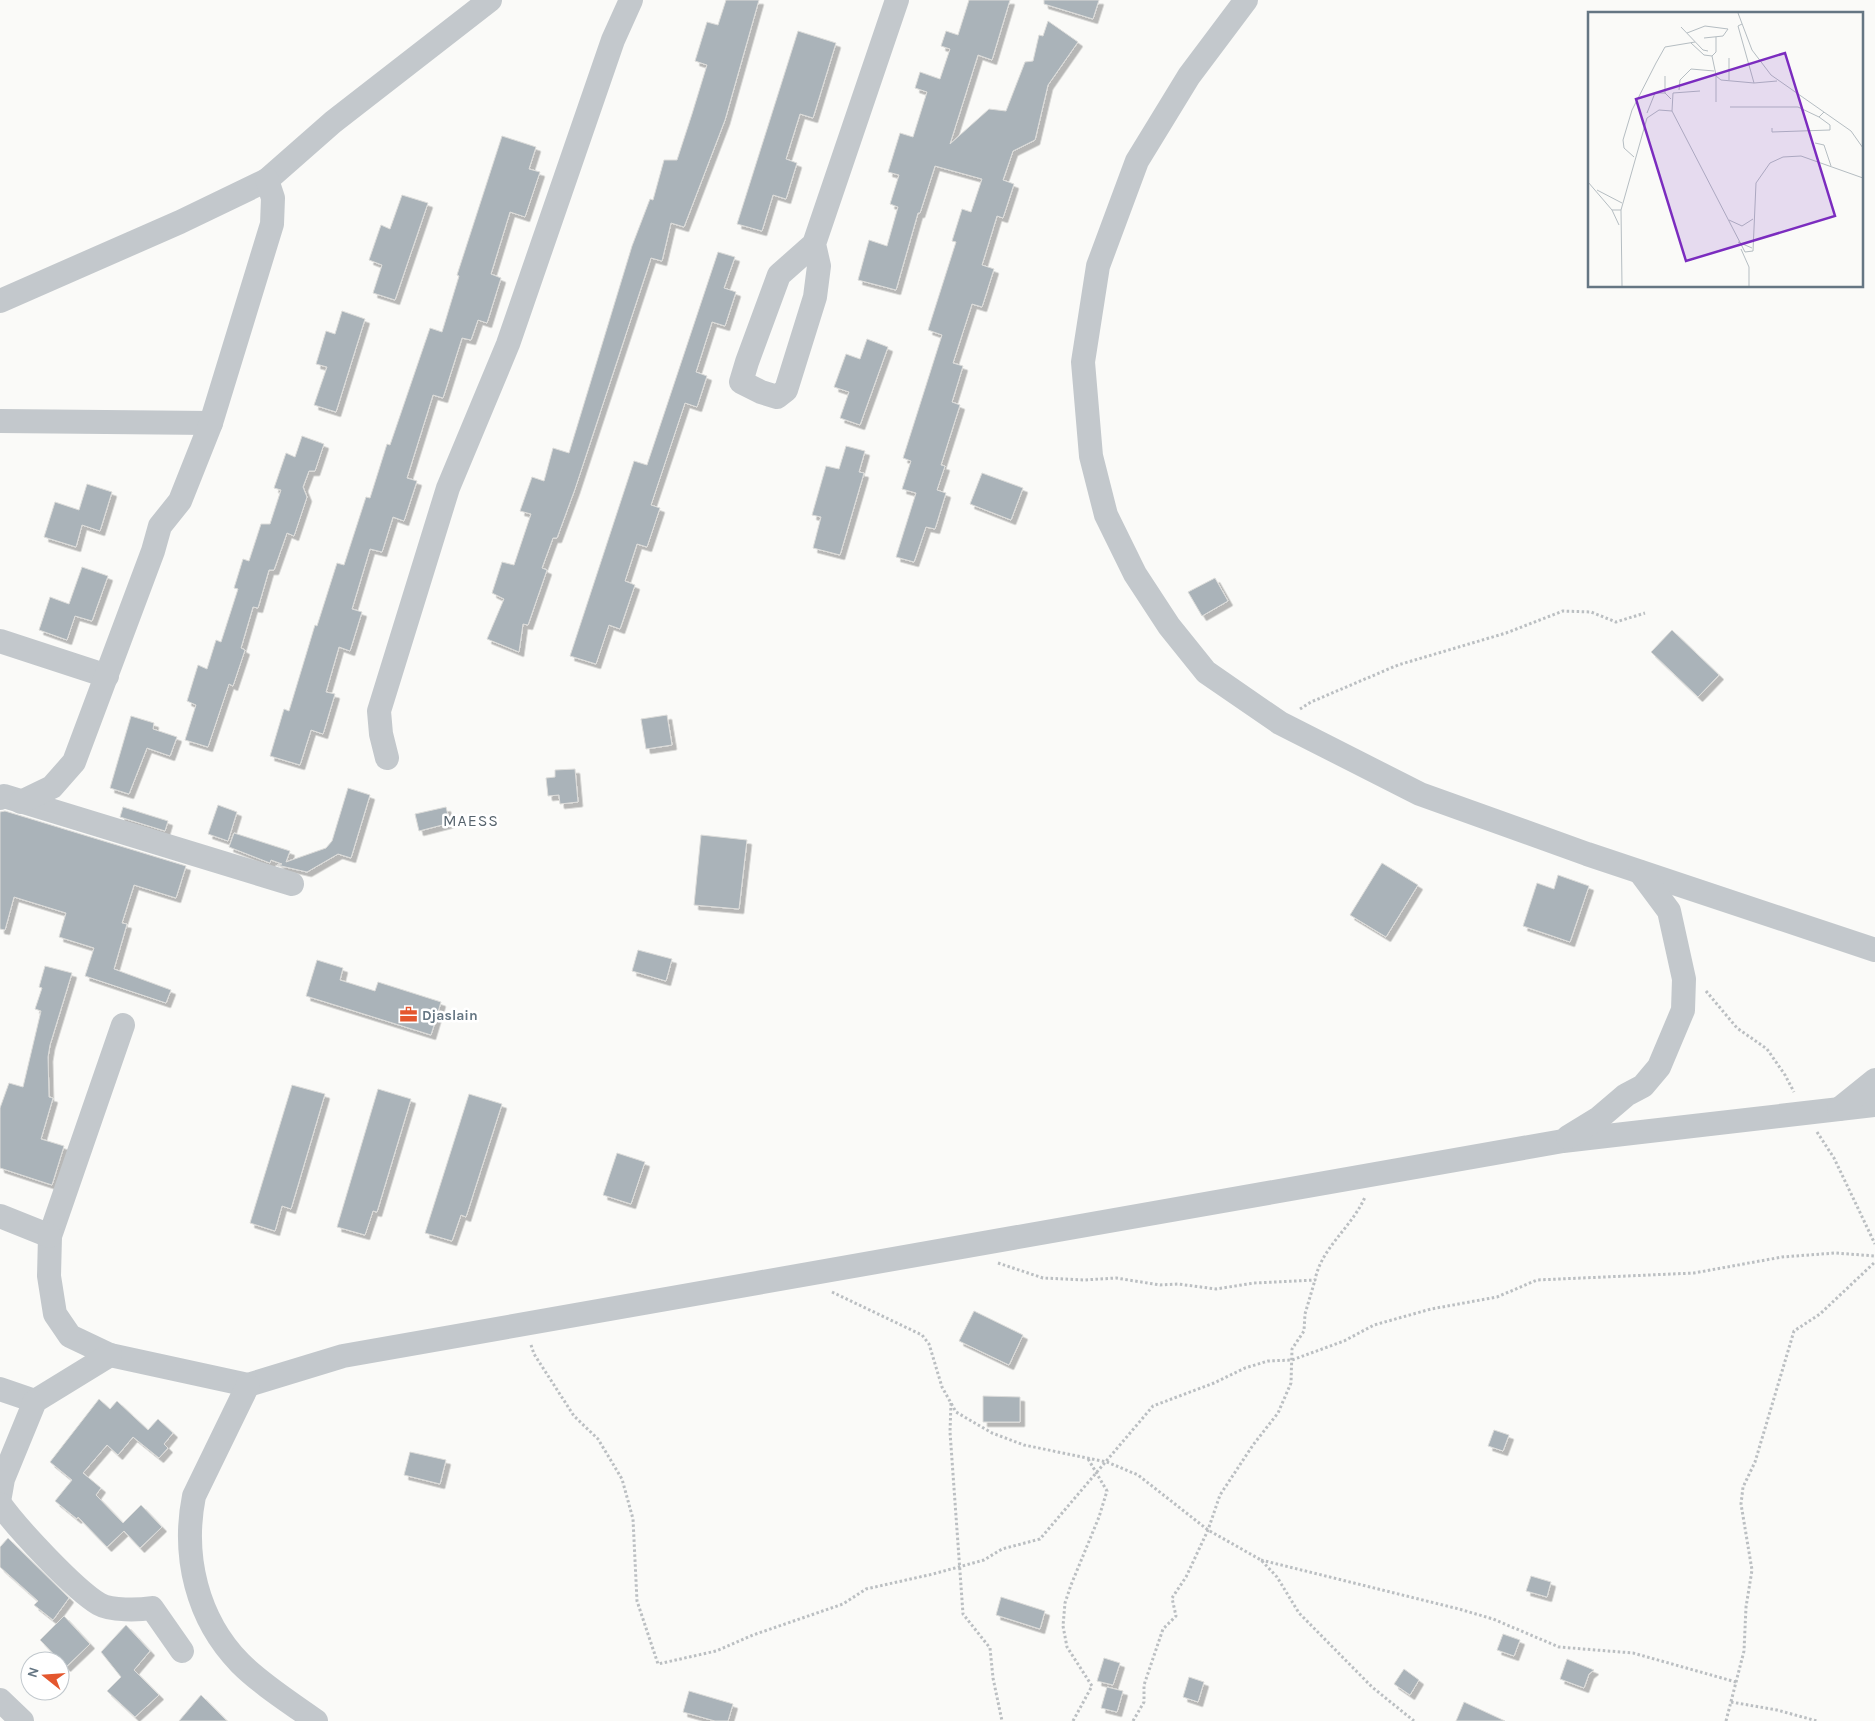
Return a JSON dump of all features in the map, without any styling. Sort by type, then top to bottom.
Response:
[{"type":"street","points":[[0,301],[180,222],[267,180],[333,122],[490,0]]},
{"type":"street","points":[[387,758],[381,734],[379,711],[448,488],[508,344],[613,40],[631,0]]},
{"type":"street","points":[[814,244],[819,266],[815,298],[786,390],[778,397],[761,392],[742,382],[747,362],[779,275],[814,244],[896,0]]},
{"type":"street","points":[[1246,0],[1189,76],[1137,161],[1098,266],[1083,362],[1091,456],[1106,515],[1135,574],[1169,626],[1206,672],[1280,724],[1420,794],[1640,872],[1875,950]]},
{"type":"street","points":[[10,800],[52,787],[74,762],[153,551],[160,526],[180,501],[211,423],[272,224],[273,198],[267,180]]},
{"type":"street","points":[[0,421],[211,423]]},
{"type":"street","points":[[0,641],[107,676]]},
{"type":"street","points":[[10,800],[292,884]]},
{"type":"street","points":[[1563,1141],[1598,1118],[1626,1095],[1643,1086],[1659,1067],[1683,1010],[1684,979],[1669,911],[1640,872]]},
{"type":"street","points":[[123,1025],[50,1236],[49,1276],[55,1314],[70,1336],[110,1355],[248,1385],[343,1356],[1563,1141],[1875,1105]]},
{"type":"street","points":[[1839,1109],[1875,1080]]},
{"type":"street","points":[[0,1216],[50,1236]]},
{"type":"street","points":[[0,1496],[3,1479],[35,1401],[110,1355]]},
{"type":"street","points":[[248,1385],[194,1496],[190,1515],[190,1551],[197,1591],[217,1636],[240,1664],[316,1721]]},
{"type":"street","points":[[0,1390],[35,1401]]},
{"type":"street","points":[[0,1504],[9,1516],[71,1580],[100,1605],[135,1610],[152,1608],[182,1651]]},
{"type":"street","points":[[0,1700],[22,1721]]},
{"type":"path","points":[[1311,702],[1398,665],[1506,633],[1563,611],[1591,612],[1616,622],[1645,613]]},
{"type":"path","points":[[1133,1721],[1144,1702],[1144,1685],[1163,1629],[1176,1616],[1172,1598],[1186,1577],[1208,1530],[1220,1495],[1253,1445],[1278,1413],[1291,1383],[1292,1349],[1304,1331],[1305,1314],[1318,1266],[1364,1200]]},
{"type":"path","points":[[525,1324],[534,1354],[574,1416],[598,1439],[622,1479],[633,1519],[637,1601],[658,1664],[716,1652],[753,1635],[843,1604],[866,1588],[933,1574],[984,1560],[1002,1549],[1040,1539],[1153,1406],[1178,1398],[1245,1368],[1268,1361],[1292,1360],[1344,1341],[1374,1325],[1431,1310],[1497,1296],[1537,1280],[1694,1273],[1782,1257],[1835,1253],[1875,1256]]},
{"type":"path","points":[[994,1262],[1043,1278],[1084,1280],[1116,1278],[1160,1285],[1178,1284],[1216,1289],[1254,1283],[1315,1280]]},
{"type":"path","points":[[1726,1721],[1744,1650],[1746,1608],[1752,1570],[1741,1504],[1743,1488],[1755,1462],[1794,1331],[1820,1314],[1875,1262]]},
{"type":"path","points":[[797,1276],[922,1335],[929,1344],[942,1387],[956,1412],[992,1434],[1024,1445],[1107,1462],[1138,1475],[1208,1530],[1261,1560],[1459,1609],[1493,1619],[1559,1647],[1633,1653],[1736,1682]]},
{"type":"path","points":[[951,1403],[950,1432],[957,1498],[958,1566],[963,1614],[990,1648],[993,1678],[1002,1721]]},
{"type":"path","points":[[1073,1721],[1092,1686],[1068,1647],[1063,1626],[1066,1603],[1106,1491],[1088,1457]]},
{"type":"path","points":[[1261,1560],[1277,1577],[1299,1614],[1372,1687],[1414,1721]]},
{"type":"path","points":[[1731,1702],[1777,1710],[1817,1721]]},
{"type":"building","points":[[726,0],[759,0],[725,120],[684,227],[671,223],[662,261],[651,258],[575,489],[557,538],[553,538],[542,568],[547,570],[528,625],[523,624],[519,652],[487,639],[504,599],[492,593],[502,562],[514,565],[531,514],[520,511],[532,477],[544,481],[553,448],[569,453],[632,246],[650,199],[653,200],[664,160],[677,160],[692,114],[707,65],[695,61],[707,22],[718,25]]},
{"type":"building","points":[[969,0],[1010,0],[992,60],[978,55],[950,144],[989,109],[1006,111],[1025,62],[1033,61],[1039,35],[1043,36],[1048,21],[1078,42],[1048,85],[1035,140],[1013,151],[1003,180],[1014,184],[1003,218],[997,216],[982,265],[994,269],[982,307],[972,304],[953,363],[963,366],[952,402],[960,405],[941,465],[945,466],[937,490],[946,493],[935,529],[926,527],[914,562],[896,557],[916,493],[902,489],[911,461],[903,458],[942,335],[928,330],[956,242],[952,241],[962,209],[971,212],[982,179],[935,166],[920,213],[918,213],[896,290],[858,280],[869,240],[887,246],[898,207],[890,204],[899,175],[888,172],[900,133],[913,137],[927,92],[915,88],[920,72],[940,79],[950,49],[941,46],[946,31],[958,35]]},
{"type":"building","points":[[1044,0],[1099,0],[1093,19],[1044,4]]},
{"type":"building","points":[[798,31],[836,43],[813,118],[800,114],[786,159],[797,163],[786,199],[773,195],[762,231],[737,224]]},
{"type":"building","points":[[502,136],[536,147],[529,169],[540,172],[525,217],[510,212],[491,274],[501,278],[487,323],[478,320],[471,340],[462,338],[443,398],[433,395],[407,478],[417,481],[404,521],[393,517],[382,552],[370,549],[352,609],[362,612],[350,651],[339,647],[326,692],[335,694],[323,734],[311,730],[300,765],[270,756],[284,709],[289,711],[315,625],[317,626],[337,563],[344,565],[366,497],[370,498],[387,444],[390,445],[430,328],[442,332],[459,276],[457,275]]},
{"type":"building","points":[[402,195],[428,203],[395,300],[373,293],[382,265],[369,260],[381,225],[390,229]]},
{"type":"building","points":[[718,252],[735,257],[724,288],[736,292],[725,326],[712,322],[696,372],[707,376],[697,407],[685,403],[651,505],[660,508],[647,547],[637,544],[625,581],[635,585],[620,629],[609,625],[596,664],[570,656],[634,461],[647,465]]},
{"type":"building","points":[[342,311],[365,319],[336,412],[314,405],[327,367],[316,364],[326,331],[335,334]]},
{"type":"building","points":[[867,339],[888,347],[860,425],[840,418],[849,392],[834,387],[846,354],[860,359]]},
{"type":"building","points":[[302,436],[324,444],[315,471],[309,471],[303,487],[307,497],[294,536],[287,533],[274,570],[269,570],[258,608],[253,607],[241,648],[245,650],[233,686],[229,684],[208,747],[185,740],[196,705],[187,701],[198,665],[207,669],[216,640],[221,642],[238,589],[234,588],[243,559],[249,561],[261,524],[270,524],[281,490],[274,488],[286,453],[295,457]]},
{"type":"building","points":[[846,446],[865,451],[859,472],[864,473],[840,555],[813,548],[821,517],[812,515],[826,466],[839,469]]},
{"type":"building","points":[[982,473],[1023,488],[1011,520],[970,504]]},
{"type":"building","points":[[87,484],[112,492],[100,531],[82,525],[76,547],[44,537],[55,502],[79,510]]},
{"type":"building","points":[[82,567],[108,576],[92,621],[75,616],[67,640],[39,630],[50,597],[69,604]]},
{"type":"building","points":[[1215,578],[1228,601],[1202,616],[1188,592]]},
{"type":"building","points":[[1672,630],[1719,675],[1698,697],[1651,652]]},
{"type":"building","points":[[667,715],[672,745],[646,749],[641,719]]},
{"type":"building","points":[[131,716],[154,723],[153,729],[177,737],[170,756],[147,748],[129,794],[110,788]]},
{"type":"building","points":[[575,769],[578,802],[560,804],[559,795],[548,796],[546,778],[555,777],[555,770]]},
{"type":"building","points":[[348,788],[370,795],[351,858],[338,854],[307,872],[277,865],[282,864],[271,860],[270,863],[229,847],[234,833],[290,851],[286,862],[326,848],[332,841]]},
{"type":"building","points":[[218,805],[237,812],[228,841],[208,834]]},
{"type":"building","points":[[123,807],[168,821],[165,831],[120,817]]},
{"type":"building","points":[[446,807],[450,823],[419,831],[415,814]]},
{"type":"building","points":[[5,811],[186,866],[176,898],[134,885],[122,923],[127,924],[114,969],[171,990],[166,1003],[85,976],[94,948],[59,937],[66,913],[14,897],[5,930],[0,929],[0,812]]},
{"type":"building","points":[[701,835],[747,840],[739,909],[694,905]]},
{"type":"building","points":[[1382,863],[1418,885],[1386,937],[1350,915]]},
{"type":"building","points":[[1558,875],[1589,886],[1570,942],[1523,926],[1537,883],[1554,889]]},
{"type":"building","points":[[638,950],[672,959],[666,981],[632,971]]},
{"type":"building","points":[[317,960],[343,968],[340,980],[375,991],[378,982],[441,1002],[431,1035],[306,996]]},
{"type":"building","points":[[45,966],[72,973],[48,1057],[49,1097],[53,1098],[41,1139],[64,1146],[52,1185],[0,1168],[0,1108],[9,1083],[23,1087],[41,1011],[35,1009],[42,988],[39,987]]},
{"type":"building","points":[[292,1085],[325,1094],[291,1209],[282,1206],[275,1231],[250,1223]]},
{"type":"building","points":[[378,1089],[411,1099],[377,1212],[373,1211],[365,1235],[337,1227]]},
{"type":"building","points":[[469,1094],[502,1104],[466,1217],[461,1215],[452,1241],[425,1233]]},
{"type":"building","points":[[617,1153],[645,1162],[631,1204],[603,1195]]},
{"type":"building","points":[[974,1311],[1023,1335],[1009,1365],[959,1341]]},
{"type":"building","points":[[983,1396],[1020,1397],[1020,1422],[983,1422]]},
{"type":"building","points":[[99,1399],[110,1409],[117,1401],[148,1430],[158,1419],[173,1433],[164,1444],[168,1448],[159,1458],[133,1437],[118,1455],[107,1445],[83,1473],[101,1488],[96,1495],[123,1523],[141,1505],[162,1527],[140,1548],[124,1531],[107,1547],[78,1517],[77,1519],[55,1501],[72,1480],[50,1462]]},
{"type":"building","points":[[1494,1430],[1509,1435],[1503,1451],[1488,1446]]},
{"type":"building","points":[[410,1452],[446,1460],[440,1484],[404,1475]]},
{"type":"building","points":[[8,1538],[69,1598],[53,1620],[34,1605],[38,1601],[0,1567],[0,1547]]},
{"type":"building","points":[[1531,1576],[1551,1582],[1547,1597],[1526,1591]]},
{"type":"building","points":[[1001,1597],[1045,1611],[1040,1629],[996,1615]]},
{"type":"building","points":[[64,1616],[90,1644],[70,1663],[70,1651],[51,1651],[40,1640]]},
{"type":"building","points":[[126,1625],[150,1651],[134,1670],[159,1695],[135,1717],[107,1691],[121,1677],[101,1652]]},
{"type":"building","points":[[1503,1634],[1520,1640],[1514,1656],[1497,1650]]},
{"type":"building","points":[[1104,1658],[1120,1663],[1113,1685],[1097,1681]]},
{"type":"building","points":[[1567,1659],[1594,1670],[1589,1674],[1584,1688],[1560,1679]]},
{"type":"building","points":[[1404,1669],[1419,1680],[1410,1695],[1394,1684]]},
{"type":"building","points":[[1189,1677],[1204,1682],[1198,1702],[1183,1697]]},
{"type":"building","points":[[1107,1687],[1123,1691],[1117,1712],[1101,1708]]},
{"type":"building","points":[[689,1691],[733,1704],[728,1721],[715,1721],[683,1712]]},
{"type":"building","points":[[201,1695],[227,1721],[179,1721]]},
{"type":"building","points":[[1464,1702],[1505,1721],[1456,1721]]},
{"type":"place","name":"Djaslain","points":[[408,1015]]},
{"type":"district","name":"MAESS","points":[[471,820]]}]
